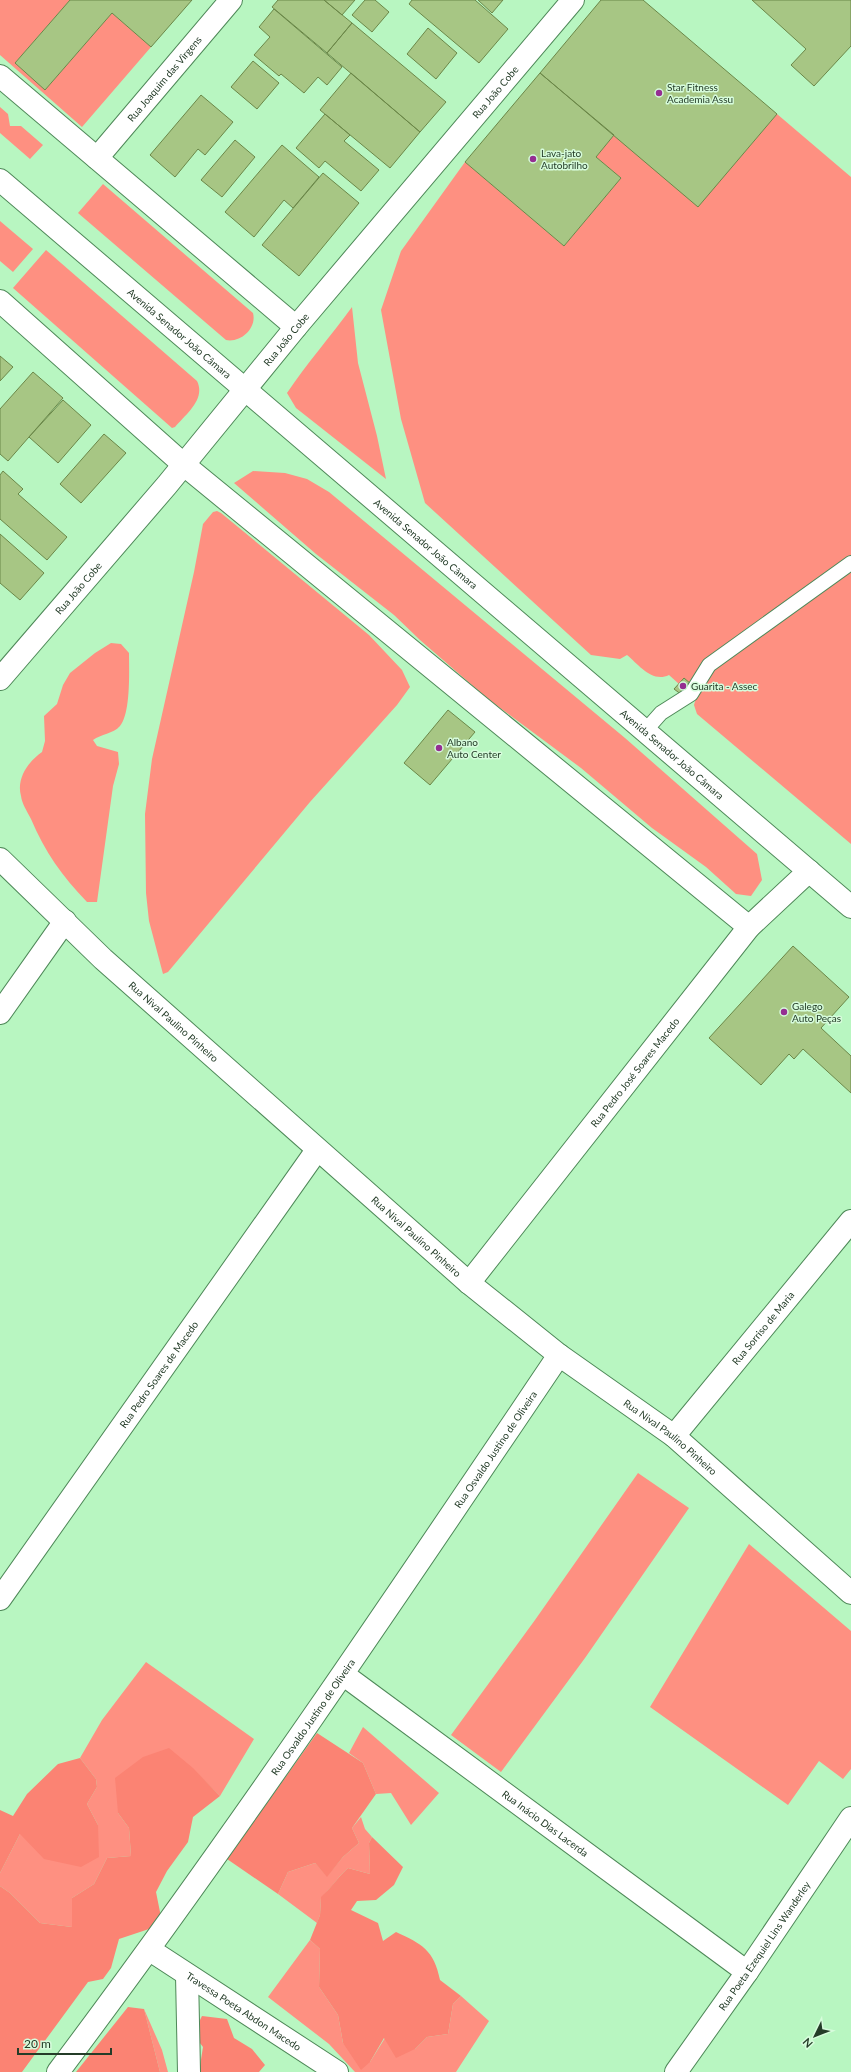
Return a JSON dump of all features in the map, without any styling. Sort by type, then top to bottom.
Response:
[{"type":"street","name":"Rua Joaquim das Virgens","points":[[97,158],[231,0]]},
{"type":"street","name":"Rua João Cobe","points":[[0,679],[573,0]]},
{"type":"street","points":[[0,76],[296,327]]},
{"type":"street","name":"Avenida Senador João Câmara","points":[[0,180],[851,907]]},
{"type":"street","points":[[0,302],[183,464],[749,927]]},
{"type":"street","name":"Rua Nival Paulino Pinheiro","points":[[0,859],[103,959],[469,1282],[559,1355],[674,1436],[851,1592]]},
{"type":"street","name":"Rua Pedro José Soares Macedo","points":[[469,1282],[749,927],[809,871]]},
{"type":"street","points":[[0,1013],[65,921]]},
{"type":"street","name":"Rua Pedro Soares de Macedo","points":[[0,1600],[318,1150]]},
{"type":"street","name":"Rua Sorriso de Maria","points":[[674,1436],[851,1221]]},
{"type":"street","name":"Rua Osvaldo Justino de Oliveira","points":[[58,2072],[150,1950],[344,1675],[559,1355]]},
{"type":"street","name":"Rua Inácio Dias Lacerda","points":[[344,1675],[746,1972]]},
{"type":"street","name":"Rua Poeta Ezequiel Lins Wanderley","points":[[676,2072],[851,1818]]},
{"type":"street","name":"Travessa Poeta Abdon Macedo","points":[[150,1950],[337,2072]]},
{"type":"street","points":[[187,1975],[189,2072]]},
{"type":"lane","points":[[645,731],[660,713],[691,694],[709,665],[851,563]]},
{"type":"shaded area","points":[[0,0],[70,0],[15,63],[45,90],[112,13],[151,47],[82,127],[0,55]]},
{"type":"shaded area","points":[[0,107],[8,114],[10,126],[21,126],[43,145],[30,159],[0,133]]},
{"type":"shaded area","points":[[777,114],[851,177],[851,844],[697,714],[694,705],[696,698],[682,695],[674,689],[679,684],[669,675],[657,677],[651,675],[627,655],[620,659],[591,655],[425,503],[401,419],[381,310],[401,251],[465,162],[564,246],[621,178],[596,157],[614,135],[698,206]]},
{"type":"shaded area","points":[[103,184],[253,313],[253,324],[247,333],[237,339],[226,340],[78,213]]},
{"type":"shaded area","points":[[0,221],[33,249],[13,272],[0,261]]},
{"type":"shaded area","points":[[46,250],[197,381],[199,394],[197,400],[194,406],[175,427],[172,428],[13,288]]},
{"type":"shaded area","points":[[352,307],[358,363],[377,436],[386,479],[296,408],[287,393]]},
{"type":"shaded area","points":[[253,471],[285,473],[307,479],[329,492],[625,738],[757,854],[762,880],[751,896],[736,894],[706,867],[652,828],[581,768],[488,699],[420,640],[394,615],[316,554],[234,483]]},
{"type":"shaded area","points":[[217,511],[369,635],[402,670],[410,687],[397,705],[310,802],[168,972],[163,974],[149,921],[146,893],[145,814],[152,759],[194,572],[203,524],[213,512]]},
{"type":"shaded area","points":[[111,643],[121,644],[129,653],[128,702],[124,720],[120,726],[114,731],[93,740],[97,746],[118,752],[119,764],[113,786],[97,902],[87,902],[62,873],[48,853],[22,802],[20,783],[28,765],[42,752],[45,741],[44,716],[57,704],[63,685],[70,673],[95,653]]},
{"type":"shaded area","points":[[638,1473],[689,1508],[585,1658],[501,1772],[451,1735],[535,1620]]},
{"type":"shaded area","points":[[749,1544],[851,1631],[851,1769],[843,1779],[819,1761],[788,1805],[650,1707]]},
{"type":"shaded area","points":[[146,1662],[254,1739],[220,1796],[193,1769],[118,1813],[129,1828],[131,1856],[107,1858],[94,1884],[72,1898],[72,1927],[40,1923],[10,1893],[0,1886],[0,1873],[20,1834],[98,1825],[87,1804],[97,1787],[96,1779],[80,1758],[102,1720]]},
{"type":"shaded area","points":[[363,1727],[439,1793],[411,1825],[391,1793],[376,1794],[363,1763],[349,1753]]},
{"type":"shaded area","points":[[317,1733],[363,1763],[376,1794],[352,1828],[359,1843],[343,1857],[327,1877],[315,1863],[288,1872],[278,1894],[227,1859]]},
{"type":"shaded area","points":[[169,1748],[193,1768],[220,1796],[193,1817],[188,1842],[167,1871],[156,1892],[161,1917],[155,1927],[119,1939],[111,1968],[103,1979],[88,1982],[22,2072],[0,2072],[0,1886],[10,1893],[40,1923],[72,1927],[72,1898],[94,1884],[107,1858],[131,1856],[129,1828],[118,1813],[115,1778],[143,1757]]},
{"type":"shaded area","points":[[80,1758],[96,1779],[97,1787],[87,1804],[98,1825],[99,1857],[81,1867],[44,1859],[20,1834],[0,1873],[0,1810],[13,1816],[27,1794],[58,1764]]},
{"type":"shaded area","points":[[361,1817],[365,1829],[372,1837],[369,1843],[370,1874],[348,1868],[321,1898],[320,1915],[317,1923],[278,1894],[288,1872],[315,1863],[327,1876],[343,1857],[359,1843],[352,1828]]},
{"type":"shaded area","points":[[372,1837],[403,1867],[394,1885],[376,1900],[357,1901],[351,1910],[378,1923],[383,1941],[396,1932],[413,1940],[426,1949],[434,1962],[440,1980],[461,1996],[453,2004],[448,2034],[427,2037],[415,2049],[396,2058],[384,2038],[370,2062],[361,2070],[343,2043],[338,2015],[319,1987],[320,1949],[310,1940],[320,1915],[321,1897],[341,1875],[348,1868],[370,1874],[369,1843]]},
{"type":"shaded area","points":[[310,1940],[320,1949],[319,1987],[338,2015],[343,2043],[370,2062],[385,2038],[415,2049],[427,2037],[448,2034],[453,2004],[461,1996],[489,2021],[456,2072],[355,2072],[329,2044],[268,1997]]},
{"type":"shaded area","points":[[128,2007],[144,2009],[160,2072],[76,2072]]},
{"type":"shaded area","points":[[144,2009],[162,2050],[168,2072],[160,2072]]},
{"type":"shaded area","points":[[202,2016],[227,2019],[234,2038],[252,2049],[265,2065],[259,2072],[199,2072],[203,2047],[193,2034]]},
{"type":"building","points":[[70,0],[192,0],[151,47],[112,13],[45,90],[15,63]]},
{"type":"building","points":[[278,0],[324,0],[352,23],[327,53],[272,7]]},
{"type":"building","points":[[324,0],[355,0],[342,15]]},
{"type":"building","points":[[365,0],[375,0],[389,12],[372,32],[352,15]]},
{"type":"building","points":[[412,0],[475,0],[508,29],[479,63],[409,4]]},
{"type":"building","points":[[478,0],[503,0],[492,13]]},
{"type":"building","name":"Star Fitness Academia Assu","points":[[601,0],[643,0],[777,114],[698,207],[540,73]]},
{"type":"building","points":[[752,0],[851,0],[851,46],[814,86],[791,65],[806,49]]},
{"type":"building","points":[[274,9],[342,67],[327,85],[318,77],[304,93],[281,74],[279,76],[254,55],[270,37],[259,27]]},
{"type":"building","points":[[352,23],[446,102],[420,132],[327,53]]},
{"type":"building","points":[[428,28],[457,53],[436,79],[407,54]]},
{"type":"building","points":[[253,61],[279,83],[257,109],[231,87]]},
{"type":"building","points":[[351,73],[420,132],[390,168],[320,110]]},
{"type":"building","name":"Lava-jato Autobrilho","points":[[540,73],[614,135],[596,157],[621,178],[564,246],[465,162]]},
{"type":"building","points":[[201,95],[233,122],[205,155],[198,149],[175,177],[150,155]]},
{"type":"building","points":[[325,114],[350,135],[344,141],[379,170],[361,191],[325,161],[319,168],[296,148]]},
{"type":"building","points":[[235,140],[255,157],[222,197],[201,180]]},
{"type":"building","points":[[282,145],[319,177],[293,208],[284,200],[254,237],[225,212]]},
{"type":"building","points":[[323,173],[359,203],[299,276],[262,245]]},
{"type":"building","points":[[0,356],[13,367],[0,381]]},
{"type":"building","points":[[33,372],[63,398],[8,461],[0,454],[0,409]]},
{"type":"building","points":[[63,400],[91,425],[58,463],[29,437]]},
{"type":"building","points":[[104,434],[126,453],[81,503],[60,484]]},
{"type":"building","points":[[3,471],[23,489],[18,494],[67,537],[47,560],[0,519],[0,475]]},
{"type":"building","points":[[0,534],[44,573],[20,600],[0,583]]},
{"type":"building","name":"Guarita - Assec","points":[[684,678],[691,684],[682,695],[674,689]]},
{"type":"building","name":"Albano Auto Center","points":[[448,710],[475,732],[430,785],[404,763]]},
{"type":"building","name":"Galego Auto Peças","points":[[793,946],[849,997],[821,1028],[851,1056],[851,1093],[803,1049],[794,1059],[789,1054],[761,1085],[709,1038]]},
{"type":"place","name":"Star Fitness Academia Assu","points":[[659,93]]},
{"type":"place","name":"Lava-jato Autobrilho","points":[[533,159]]},
{"type":"place","name":"Guarita - Assec","points":[[683,686]]},
{"type":"place","name":"Albano Auto Center","points":[[439,748]]},
{"type":"place","name":"Galego Auto Peças","points":[[784,1012]]}]
